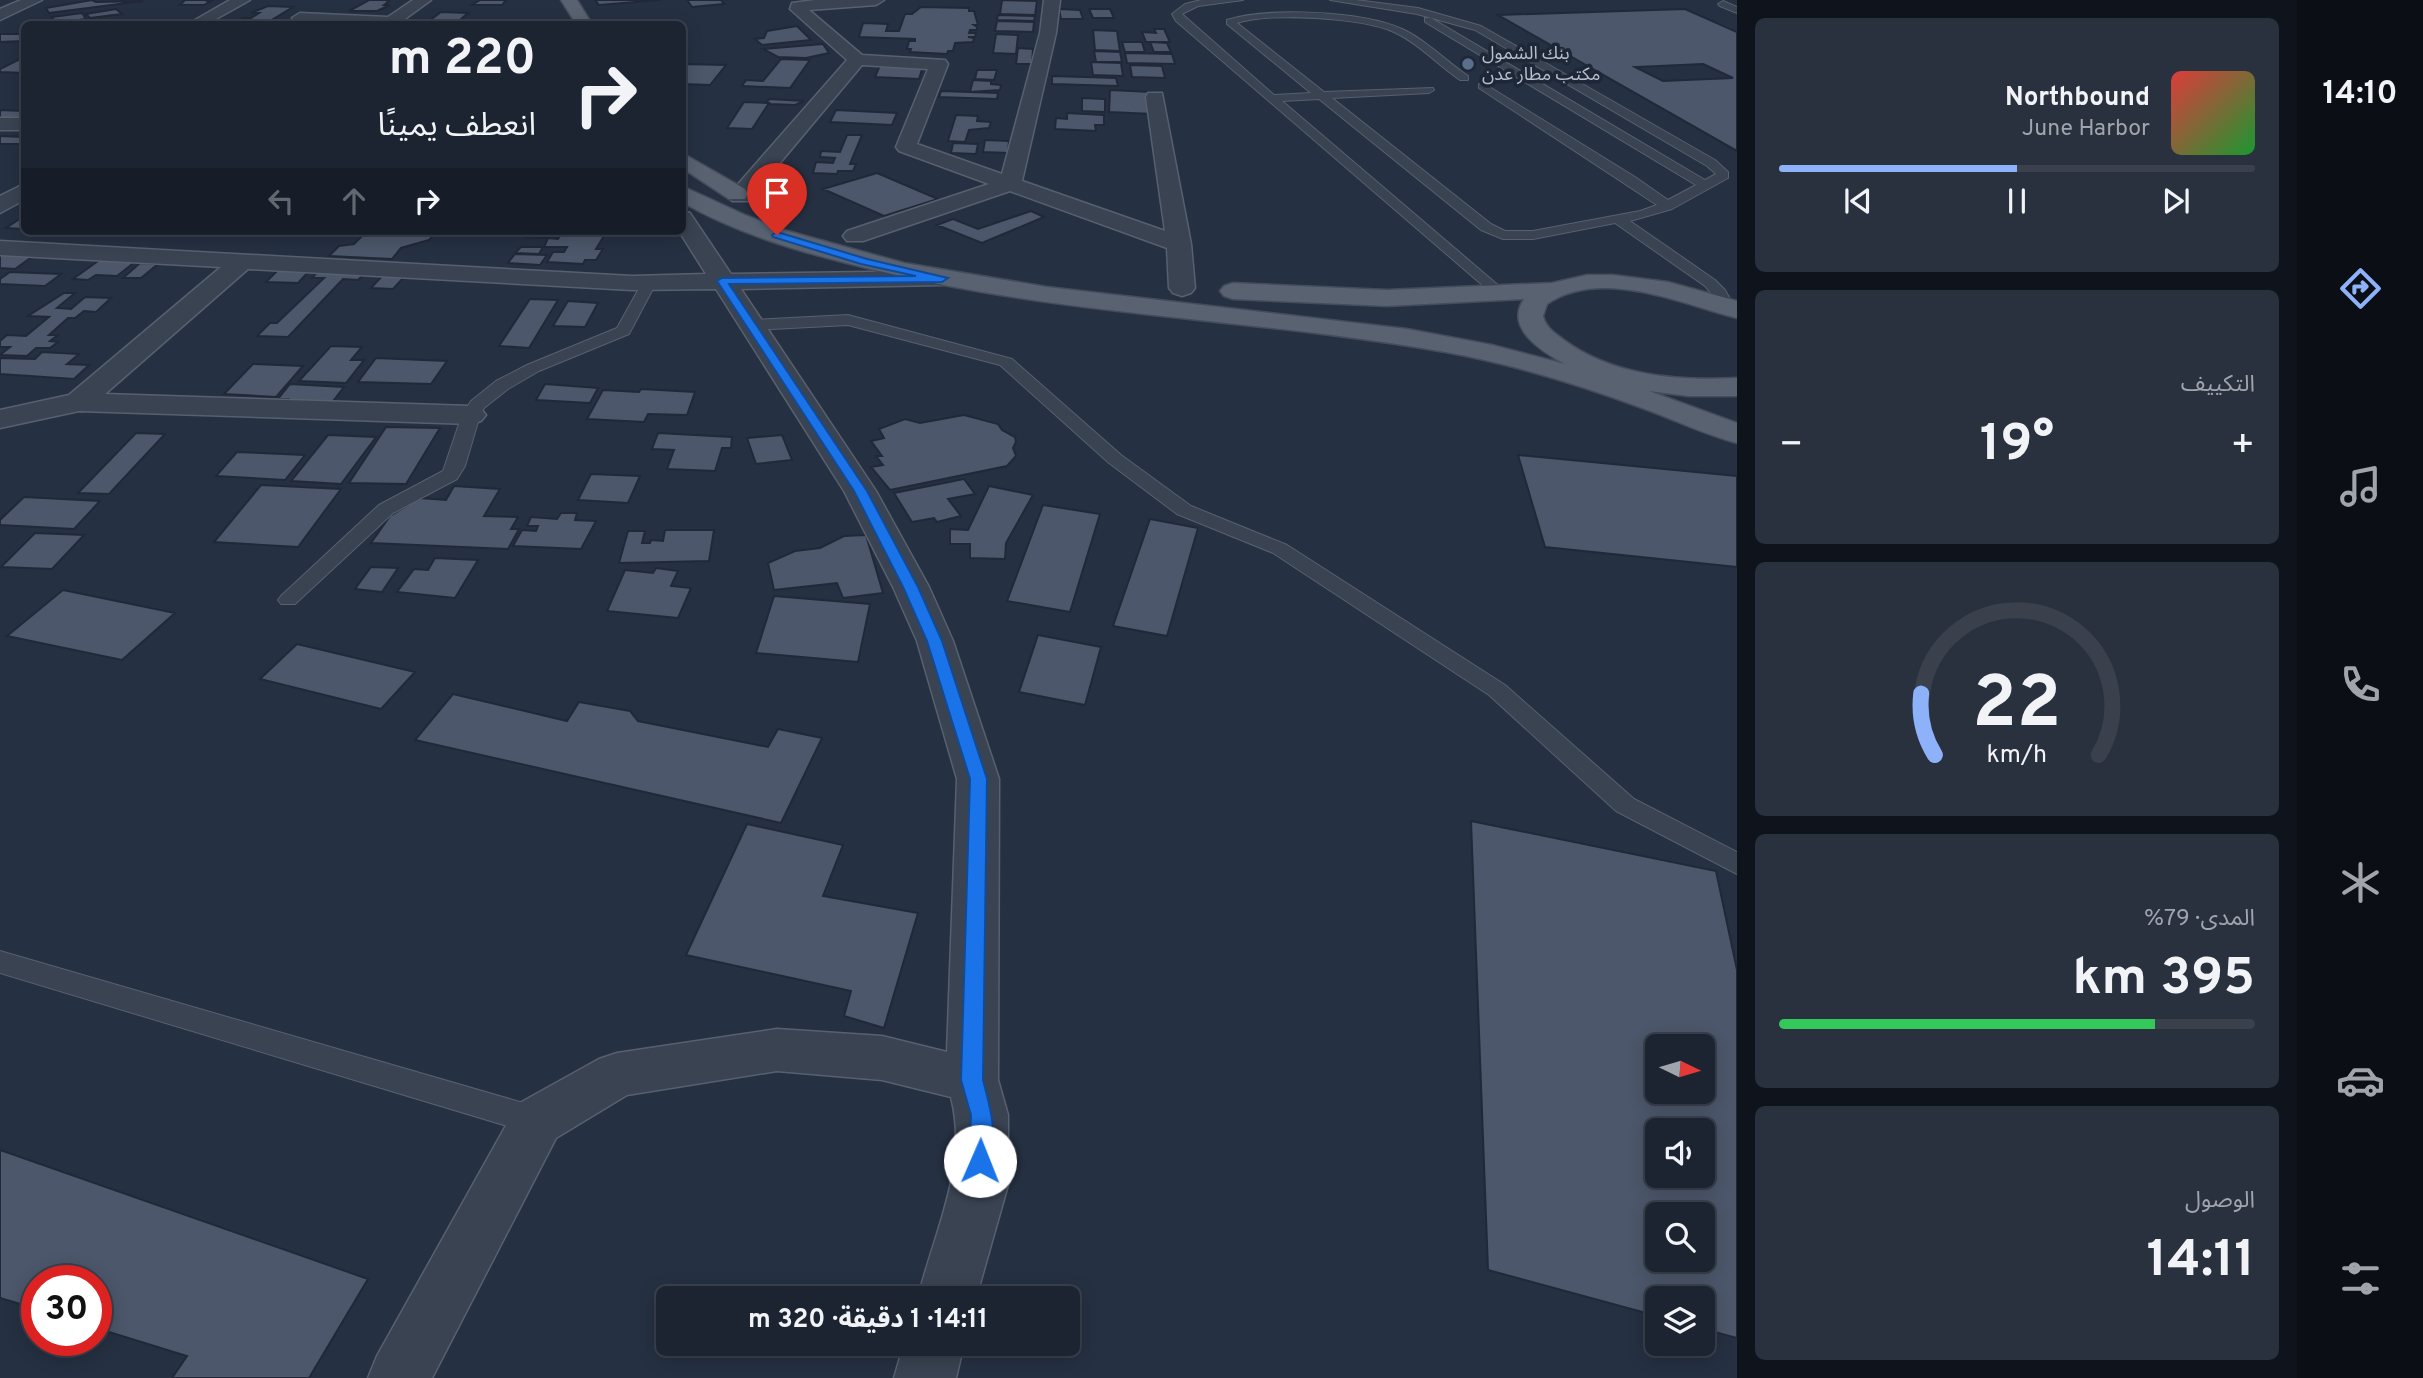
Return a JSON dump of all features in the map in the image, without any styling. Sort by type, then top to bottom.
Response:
[{"type":"main road","points":[[569,0],[582,21]]},
{"type":"main road","points":[[686,162],[701,174],[740,195],[791,217],[855,236],[976,262],[1043,273],[1182,288],[1349,297],[1437,297],[1552,290],[1587,283],[1631,284],[1679,291],[1733,307]]},
{"type":"main road","points":[[686,194],[738,220],[796,242],[865,261],[1015,290],[1453,345],[1589,380],[1737,434]]},
{"type":"main road","points":[[1552,290],[1533,304],[1531,323],[1545,339],[1567,354],[1588,364],[1639,380],[1731,390]]},
{"type":"street","points":[[0,15],[34,0]]},
{"type":"street","points":[[202,21],[242,0]]},
{"type":"street","points":[[295,21],[331,0]]},
{"type":"street","points":[[393,21],[423,0]]},
{"type":"street","points":[[876,0],[834,1],[798,6],[798,9],[857,60],[939,64],[906,147],[1179,244]]},
{"type":"street","points":[[1010,184],[1048,33],[1052,0]]},
{"type":"street","points":[[740,195],[857,60]]},
{"type":"street","points":[[1155,97],[1179,244],[1182,288]]},
{"type":"street","points":[[0,124],[21,124]]},
{"type":"street","points":[[855,236],[1010,184]]},
{"type":"street","points":[[0,206],[21,193]]},
{"type":"street","points":[[686,224],[860,491],[911,587],[935,641],[978,779],[972,1080],[982,1115],[980,1185],[951,1286]]},
{"type":"street","points":[[0,248],[649,283],[942,278]]},
{"type":"street","points":[[79,402],[242,262]]},
{"type":"street","points":[[0,419],[79,402],[471,415]]},
{"type":"street","points":[[399,1378],[537,1121],[617,1075],[777,1050],[882,1058],[972,1080]]},
{"type":"street","points":[[925,1378],[931,1356]]},
{"type":"lane","points":[[1238,0],[1189,4],[1180,8],[1177,14],[1179,19],[1219,50],[1271,98],[1499,292]]},
{"type":"lane","points":[[1335,0],[1388,3],[1478,28],[1720,169],[1724,175],[1667,206],[1643,215],[1533,235],[1503,235],[1493,231],[1230,22],[1249,17],[1314,16],[1387,26],[1406,36],[1464,78]]},
{"type":"lane","points":[[1723,4],[1737,10]]},
{"type":"lane","points":[[1418,11],[1431,22],[1535,86],[1706,186]]},
{"type":"lane","points":[[1535,86],[1574,84]]},
{"type":"lane","points":[[1483,86],[1631,180],[1667,206]]},
{"type":"lane","points":[[1271,98],[1429,90]]},
{"type":"lane","points":[[1618,219],[1710,282],[1733,307]]},
{"type":"lane","points":[[288,600],[386,509],[450,475],[456,466],[471,415],[477,405],[502,385],[533,368],[623,331],[649,283]]},
{"type":"lane","points":[[752,325],[848,320],[1006,362],[1115,459],[1184,510],[1280,549],[1497,690],[1625,805],[1737,864]]},
{"type":"lane","points":[[0,962],[537,1121]]},
{"type":"building","points":[[92,0],[143,1],[49,13],[46,8]]},
{"type":"building","points":[[185,0],[208,0],[206,1],[211,1],[204,5],[180,5]]},
{"type":"building","points":[[369,0],[386,0],[389,1],[384,5],[390,5],[377,11],[349,11]]},
{"type":"building","points":[[480,0],[506,0],[502,5],[472,5]]},
{"type":"building","points":[[595,0],[660,0],[599,5]]},
{"type":"building","points":[[687,0],[721,0],[724,4],[692,7]]},
{"type":"building","points":[[1002,0],[1037,1],[1035,15],[1000,14]]},
{"type":"building","points":[[268,6],[293,7],[270,21],[238,21],[259,13],[251,13]]},
{"type":"building","points":[[921,7],[969,8],[969,11],[974,11],[978,25],[974,25],[977,30],[970,30],[969,33],[976,33],[975,37],[968,37],[974,38],[973,42],[955,43],[953,51],[948,51],[947,54],[910,52],[911,49],[907,49],[909,41],[915,39],[859,37],[863,23],[888,24],[886,31],[899,31],[905,14],[912,14]]},
{"type":"building","points":[[116,9],[122,14],[90,18],[86,14]]},
{"type":"building","points":[[1059,9],[1080,10],[1083,19],[1061,19]]},
{"type":"building","points":[[1089,9],[1110,9],[1114,18],[1093,18]]},
{"type":"building","points":[[1685,9],[1737,32],[1737,151],[1498,15]],"holes":[[[1703,64],[1733,78],[1663,81],[1635,67]]]},
{"type":"building","points":[[441,12],[468,13],[460,20],[429,21]]},
{"type":"building","points":[[82,13],[86,19],[55,21],[52,17]]},
{"type":"building","points":[[998,15],[1035,16],[1034,21],[997,20]]},
{"type":"building","points":[[997,21],[1034,22],[1033,32],[995,31]]},
{"type":"building","points":[[797,26],[811,40],[762,45],[755,39],[764,38],[767,31]]},
{"type":"building","points":[[1154,29],[1164,29],[1170,42],[1146,42],[1142,32],[1156,33]]},
{"type":"building","points":[[1093,30],[1117,31],[1120,51],[1095,50]]},
{"type":"building","points":[[0,34],[21,34],[21,41],[0,42]]},
{"type":"building","points":[[996,34],[1018,35],[1016,54],[993,53]]},
{"type":"building","points":[[1122,42],[1142,42],[1145,52],[1125,52]]},
{"type":"building","points":[[1150,42],[1167,43],[1171,52],[1154,52]]},
{"type":"building","points":[[823,44],[829,53],[806,58],[778,57],[763,49]]},
{"type":"building","points":[[1018,48],[1033,49],[1032,64],[1016,64]]},
{"type":"building","points":[[1094,51],[1120,52],[1122,62],[1096,62]]},
{"type":"building","points":[[1125,53],[1172,54],[1175,64],[1127,63]]},
{"type":"building","points":[[21,58],[21,73],[0,72],[0,69]]},
{"type":"building","points":[[781,59],[810,60],[790,88],[742,86],[746,80],[763,81]]},
{"type":"building","points":[[1091,62],[1121,63],[1123,76],[1093,75]]},
{"type":"building","points":[[686,64],[726,65],[710,85],[686,84]]},
{"type":"building","points":[[880,65],[923,66],[919,79],[875,77]]},
{"type":"building","points":[[1130,65],[1162,66],[1165,78],[1132,77]]},
{"type":"building","points":[[977,70],[997,70],[994,80],[975,79]]},
{"type":"building","points":[[1052,76],[1116,78],[1118,86],[1052,84]]},
{"type":"building","points":[[973,80],[991,81],[991,84],[1001,85],[1000,90],[970,92]]},
{"type":"building","points":[[1110,90],[1152,92],[1153,114],[1109,112]]},
{"type":"building","points":[[941,91],[998,93],[997,99],[939,97]]},
{"type":"building","points":[[1082,98],[1105,99],[1105,112],[1082,111]]},
{"type":"building","points":[[769,99],[804,101],[795,105],[770,104],[767,102]]},
{"type":"building","points":[[744,102],[769,103],[752,129],[727,128]]},
{"type":"building","points":[[0,110],[21,111],[21,121],[0,118]]},
{"type":"building","points":[[836,110],[897,113],[892,125],[830,122]]},
{"type":"building","points":[[1067,113],[1104,115],[1104,125],[1095,125],[1096,131],[1055,129],[1056,118],[1067,119]]},
{"type":"building","points":[[956,115],[978,116],[977,121],[991,122],[989,128],[969,130],[965,142],[948,141]]},
{"type":"building","points":[[847,135],[862,135],[850,164],[856,164],[853,171],[838,171],[837,174],[813,173],[816,162],[833,163],[835,158],[820,157],[821,151],[840,152]]},
{"type":"building","points":[[0,136],[21,137],[21,144],[0,144]]},
{"type":"building","points":[[985,140],[1009,141],[1008,153],[983,152]]},
{"type":"building","points":[[953,143],[978,144],[976,154],[951,153]]},
{"type":"building","points":[[877,173],[938,199],[884,216],[823,189]]},
{"type":"building","points":[[1031,211],[1044,217],[982,243],[937,225],[953,219],[978,229]]},
{"type":"building","points":[[21,218],[21,229],[6,228]]},
{"type":"building","points":[[363,235],[434,235],[429,240],[401,248],[392,259],[329,256],[339,246],[354,244]]},
{"type":"building","points":[[526,235],[551,235],[549,238],[525,237]]},
{"type":"building","points":[[560,235],[605,235],[596,249],[603,249],[596,260],[585,260],[583,264],[547,262],[553,252],[564,252],[567,247],[544,247],[548,238],[558,239]]},
{"type":"building","points":[[521,247],[543,247],[539,254],[515,253]]},
{"type":"building","points":[[0,253],[36,254],[15,269],[0,268]]},
{"type":"building","points":[[515,254],[547,255],[540,265],[508,263]]},
{"type":"building","points":[[105,256],[140,258],[117,276],[96,275],[88,280],[73,279]]},
{"type":"building","points":[[140,263],[158,264],[141,278],[123,278]]},
{"type":"building","points":[[280,268],[311,269],[298,283],[266,282]]},
{"type":"building","points":[[320,269],[366,272],[358,280],[343,279],[288,337],[257,336],[270,323],[277,323],[324,278],[312,278]]},
{"type":"building","points":[[10,272],[61,274],[45,286],[0,284],[0,279]]},
{"type":"building","points":[[383,275],[405,276],[393,289],[371,288]]},
{"type":"building","points":[[64,293],[75,293],[57,308],[71,309],[85,297],[111,298],[96,312],[84,311],[75,318],[68,318],[49,335],[58,335],[50,341],[58,342],[50,348],[36,348],[27,356],[0,355],[10,347],[0,347],[0,341],[7,335],[26,336],[49,317],[28,316]]},
{"type":"building","points":[[530,299],[558,300],[529,348],[499,346]]},
{"type":"building","points":[[568,301],[598,303],[585,327],[553,326]]},
{"type":"building","points":[[331,346],[362,347],[351,360],[364,360],[346,383],[299,381]]},
{"type":"building","points":[[42,352],[79,354],[67,364],[89,365],[74,379],[0,374],[0,358],[35,359]]},
{"type":"building","points":[[376,358],[447,361],[431,384],[358,382]]},
{"type":"building","points":[[253,364],[303,366],[276,397],[224,394]]},
{"type":"building","points":[[290,384],[344,387],[330,405],[285,403],[288,399],[278,399]]},
{"type":"building","points":[[545,384],[598,388],[590,403],[536,400]]},
{"type":"building","points":[[641,389],[695,392],[687,415],[648,414],[644,422],[587,419],[603,390],[639,392]]},
{"type":"building","points":[[964,415],[998,424],[1002,430],[1015,437],[1013,448],[1016,456],[1007,466],[890,490],[871,467],[883,465],[876,456],[882,456],[871,441],[884,438],[879,429],[905,419],[920,423]]},
{"type":"building","points":[[386,427],[440,428],[406,484],[349,483]]},
{"type":"building","points":[[136,433],[165,434],[109,494],[78,493]]},
{"type":"building","points":[[658,433],[732,437],[731,448],[722,448],[715,471],[667,469],[674,450],[652,449]]},
{"type":"building","points":[[328,435],[376,437],[341,484],[291,481]]},
{"type":"building","points":[[782,435],[792,460],[756,464],[747,438]]},
{"type":"building","points":[[237,452],[305,455],[285,480],[216,476]]},
{"type":"building","points":[[1518,455],[1737,476],[1737,567],[1545,547]]},
{"type":"building","points":[[591,474],[640,476],[628,503],[578,500]]},
{"type":"building","points":[[964,479],[975,494],[948,499],[961,516],[937,522],[934,518],[912,522],[894,493]]},
{"type":"building","points":[[261,485],[341,489],[298,547],[214,542]]},
{"type":"building","points":[[454,486],[500,489],[484,516],[518,517],[511,529],[519,529],[508,549],[371,543],[390,516],[419,498],[446,500]]},
{"type":"building","points":[[989,486],[1033,495],[1006,543],[1005,559],[970,558],[970,544],[950,544],[950,529],[968,530]]},
{"type":"building","points":[[24,497],[100,501],[74,529],[0,525],[0,520]]},
{"type":"building","points":[[1043,505],[1100,514],[1070,612],[1007,601]]},
{"type":"building","points":[[561,513],[577,513],[575,520],[596,521],[581,549],[513,546],[522,530],[536,531],[538,526],[527,526],[531,517],[557,519]]},
{"type":"building","points":[[1150,519],[1198,528],[1167,636],[1113,626]]},
{"type":"building","points":[[665,530],[714,530],[709,561],[619,563],[628,531],[645,531],[642,543],[650,543],[651,540],[663,541]]},
{"type":"building","points":[[35,533],[84,535],[52,569],[1,567]]},
{"type":"building","points":[[866,535],[883,593],[843,598],[837,583],[774,590],[768,563],[795,551],[820,548],[844,536]]},
{"type":"building","points":[[435,558],[478,560],[455,598],[397,592],[414,569],[428,570]]},
{"type":"building","points":[[371,567],[398,568],[382,592],[355,589]]},
{"type":"building","points":[[656,568],[678,571],[671,586],[691,588],[678,618],[607,611],[625,570],[653,573]]},
{"type":"building","points":[[63,590],[175,613],[122,660],[7,636]]},
{"type":"building","points":[[774,596],[870,604],[858,662],[756,653]]},
{"type":"building","points":[[1038,635],[1101,647],[1085,705],[1019,692]]},
{"type":"building","points":[[297,644],[415,672],[381,709],[260,679]]},
{"type":"building","points":[[453,694],[567,721],[579,702],[630,711],[638,721],[768,747],[778,729],[822,738],[781,823],[415,740]]},
{"type":"building","points":[[1471,821],[1716,871],[1737,970],[1737,1338],[1715,1332],[1715,1286],[1645,1286],[1645,1313],[1488,1270]]},
{"type":"building","points":[[747,824],[843,845],[823,896],[918,913],[884,1028],[844,1016],[851,991],[686,955]]},
{"type":"building","points":[[0,1150],[368,1279],[309,1378],[172,1378],[187,1356],[112,1333],[112,1265],[21,1265],[21,1304],[0,1298]]},
{"type":"place","name":"بنك الشمول مكتب مطار عدن","points":[[1468,64]]},
{"type":"route","points":[[777,235],[865,261],[942,278],[722,281],[860,491],[911,587],[935,641],[978,779],[972,1080],[982,1115],[980,1161]]}]
